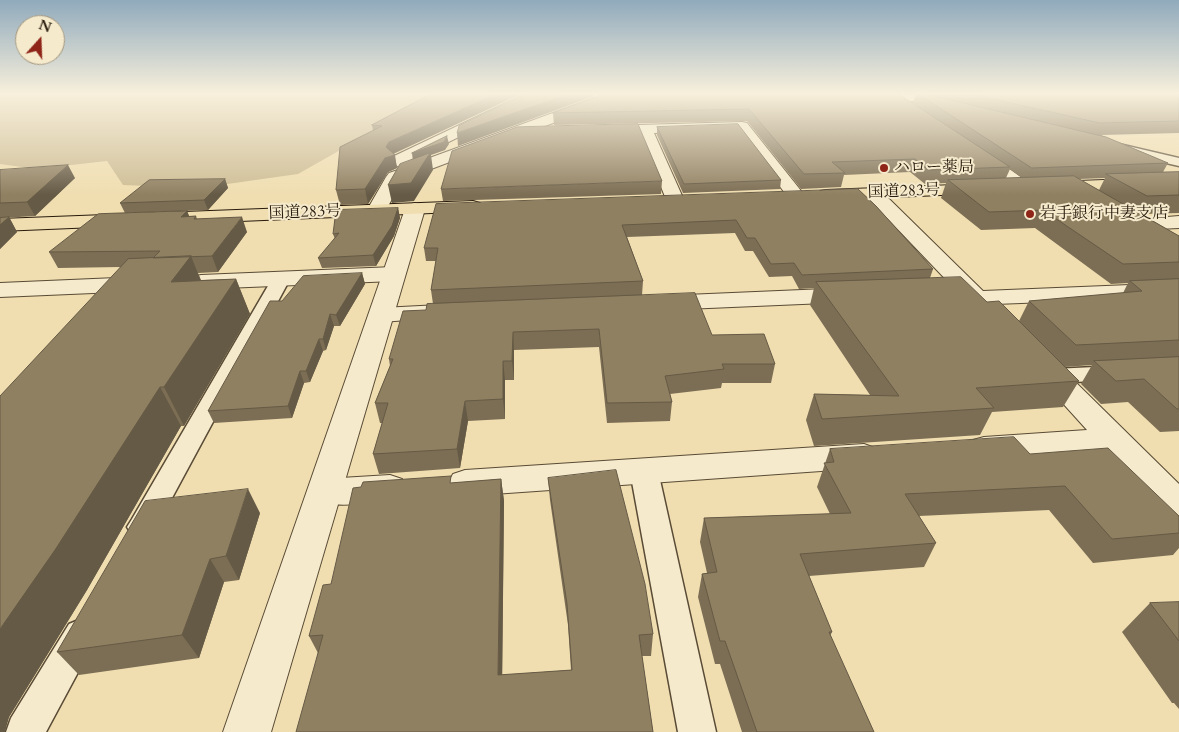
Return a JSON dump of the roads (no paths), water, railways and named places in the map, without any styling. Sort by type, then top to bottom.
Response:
[{"type":"highway","name":"国道283号","points":[[787,196],[1179,182]]},
{"type":"highway","name":"国道283号","points":[[0,225],[495,206]]},
{"type":"street","points":[[415,170],[398,160],[466,127]]},
{"type":"street","points":[[377,210],[395,177],[528,127]]},
{"type":"street","points":[[585,131],[714,127]]},
{"type":"street","points":[[743,127],[787,196]]},
{"type":"street","points":[[645,130],[675,200]]},
{"type":"street","points":[[515,132],[565,131]]},
{"type":"street","points":[[1070,186],[1171,243]]},
{"type":"street","points":[[873,193],[998,319]]},
{"type":"street","points":[[247,732],[415,209]]},
{"type":"street","points":[[1121,215],[1179,222]]},
{"type":"street","points":[[0,290],[394,274]]},
{"type":"street","points":[[941,292],[974,294],[1179,290]]},
{"type":"street","points":[[636,304],[872,294]]},
{"type":"street","points":[[381,315],[460,311]]},
{"type":"street","points":[[1026,348],[1179,506]]},
{"type":"street","points":[[958,449],[1114,439]]},
{"type":"street","points":[[324,492],[889,454]]},
{"type":"lane","points":[[1107,145],[1179,162]]},
{"type":"lane","points":[[973,150],[1027,188]]},
{"type":"lane","points":[[130,549],[281,279]]},
{"type":"lane","points":[[1054,376],[1179,370]]},
{"type":"lane","points":[[644,471],[697,732]]},
{"type":"lane","points":[[24,732],[96,609]]},
{"type":"place","name":"ハロー薬局","points":[[884,168]]},
{"type":"place","name":"岩手銀行中妻支店","points":[[1030,214]]}]
